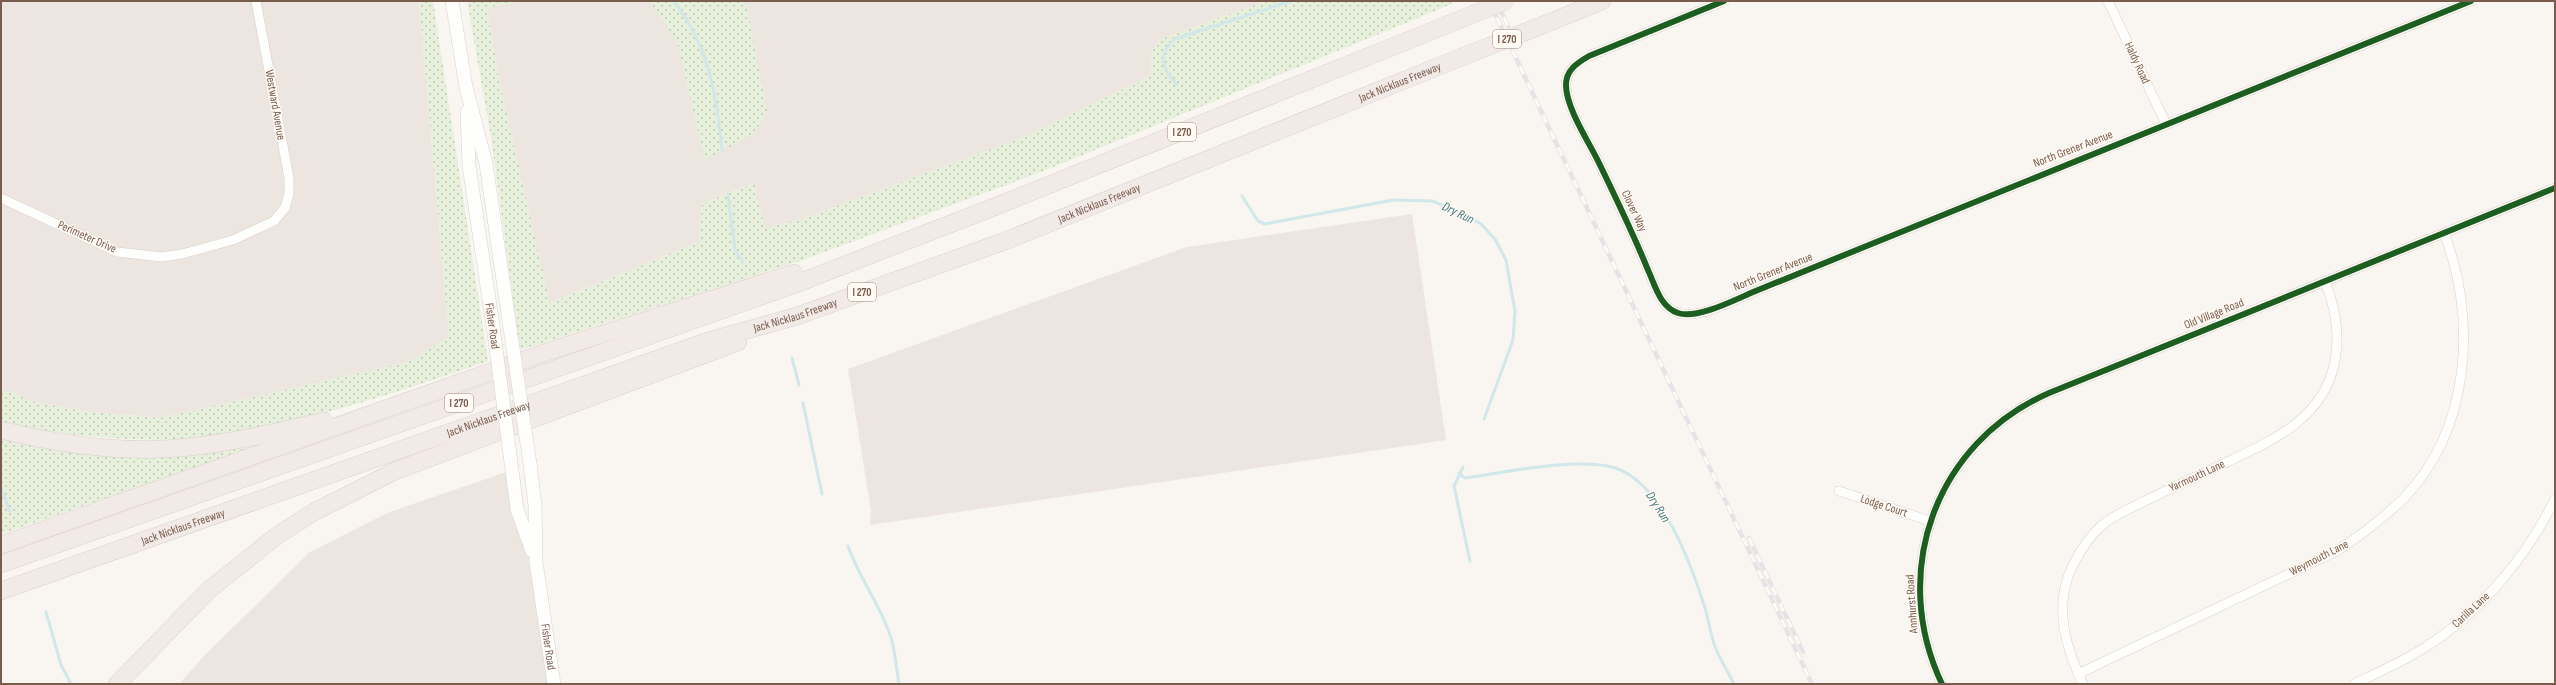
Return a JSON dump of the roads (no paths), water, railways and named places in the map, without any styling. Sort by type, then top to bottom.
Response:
[{"type":"highway","name":"Jack Nicklaus Freeway","points":[[1,564],[758,298],[914,236],[994,208],[1506,1]]},
{"type":"highway","name":"Jack Nicklaus Freeway","points":[[1,591],[708,341],[797,316],[1012,238],[1602,1]]},
{"type":"highway","points":[[1,545],[546,352],[680,308],[914,236]]},
{"type":"highway","points":[[117,684],[175,623],[210,589],[278,535],[352,492],[396,470],[711,353],[797,316]]},
{"type":"highway","points":[[1,430],[43,440],[80,445],[158,448],[190,447],[264,434],[402,403]]},
{"type":"highway","points":[[124,684],[175,623]]},
{"type":"main road","name":"Fisher Road","points":[[452,1],[466,87],[486,164],[530,464],[535,505],[536,562],[554,684]]},
{"type":"main road","name":"Fisher Road","points":[[466,87],[469,166],[493,326],[512,470],[518,509],[536,562]]},
{"type":"street","name":"Westward Avenue","points":[[256,1],[289,178],[289,194],[285,208]]},
{"type":"street","name":"Clover Way","points":[[1684,315],[1672,310],[1660,296],[1621,208],[1572,108],[1566,86],[1570,71],[1575,64],[1589,56],[1724,1]]},
{"type":"street","name":"Haldy Road","points":[[2108,1],[2166,124]]},
{"type":"street","name":"North Grener Avenue","points":[[1684,315],[1696,314],[1730,301],[2471,1]]},
{"type":"street","name":"Old Village Road","points":[[1930,521],[1946,485],[1969,451],[1998,422],[2017,410],[2049,393],[2555,188]]},
{"type":"street","name":"Perimeter Drive","points":[[1,198],[117,252],[162,257],[182,254],[233,240],[274,221],[285,208]]},
{"type":"street","name":"Weymouth Lane","points":[[2078,674],[2337,551],[2372,528],[2405,497],[2425,470],[2443,438],[2464,371],[2463,313],[2460,284],[2444,233]]},
{"type":"street","name":"Yarmouth Lane","points":[[2083,684],[2064,636],[2062,616],[2069,572],[2082,549],[2100,527],[2122,512],[2269,442],[2302,420],[2326,389],[2337,349],[2336,315],[2325,282]]},
{"type":"street","name":"Lodge Court","points":[[1839,491],[1930,521]]},
{"type":"street","name":"Carilla Lane","points":[[2354,684],[2423,648],[2459,622],[2492,590],[2514,564],[2539,529],[2555,499]]},
{"type":"street","name":"Annhurst Road","points":[[1930,521],[1920,569],[1921,618],[1926,640],[1942,684]]},
{"type":"waterway","points":[[674,1],[696,37],[709,72],[714,90],[722,150]]},
{"type":"waterway","name":"Dry Run","points":[[1177,85],[1168,73],[1163,62],[1165,51],[1175,39],[1291,1]]},
{"type":"waterway","points":[[728,195],[735,250],[743,262]]},
{"type":"waterway","name":"Dry Run","points":[[1242,196],[1258,221],[1265,224],[1393,200],[1432,201],[1461,212],[1481,224],[1495,239],[1506,260],[1515,311],[1513,340],[1484,419]]},
{"type":"waterway","points":[[792,358],[799,385]]},
{"type":"waterway","points":[[803,403],[822,494]]},
{"type":"waterway","name":"Dry Run","points":[[1459,473],[1465,478],[1537,467],[1574,464],[1607,466],[1626,472],[1642,485],[1657,502],[1670,522],[1681,544],[1698,587],[1706,610],[1714,644],[1734,684]]},
{"type":"waterway","name":"Dry Run","points":[[1463,467],[1454,486],[1470,561]]},
{"type":"waterway","points":[[1,487],[10,512]]},
{"type":"waterway","points":[[848,546],[890,634],[895,655],[899,684]]},
{"type":"waterway","points":[[46,612],[61,665],[71,684]]},
{"type":"railway","points":[[1489,1],[1812,684]]},
{"type":"railway","points":[[1496,1],[1508,26]]},
{"type":"railway","points":[[1749,538],[1803,652]]}]
